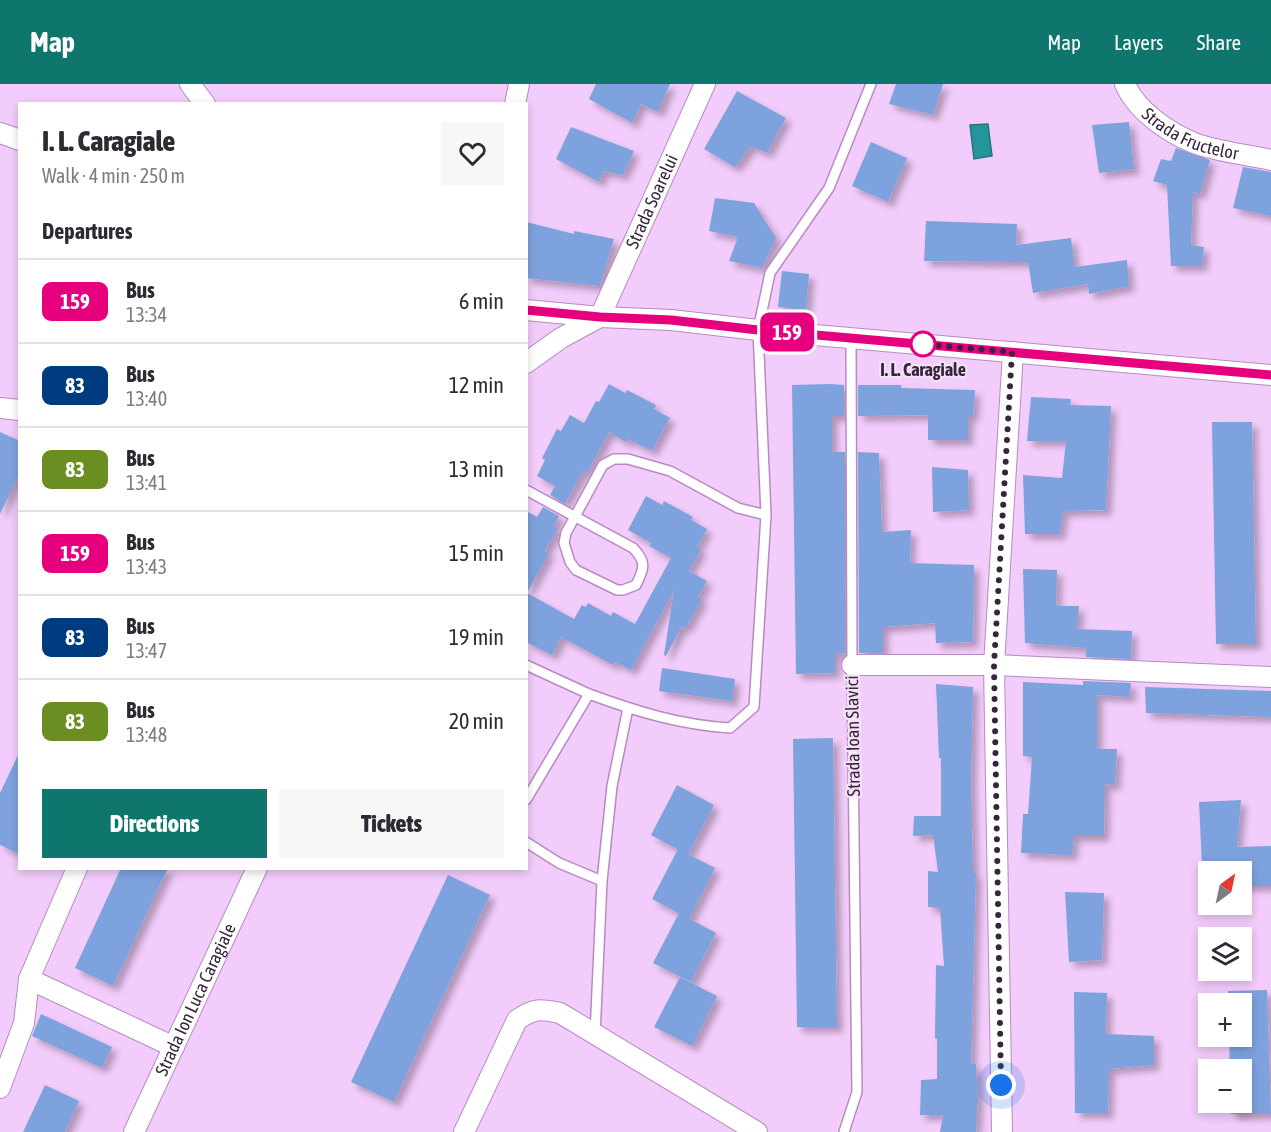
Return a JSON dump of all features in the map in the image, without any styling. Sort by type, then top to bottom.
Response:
[{"type":"street","points":[[190,84],[204,102]]},
{"type":"street","points":[[515,102],[519,84]]},
{"type":"street","name":"Strada Soarelui","points":[[600,317],[705,84]]},
{"type":"street","name":"Strada Fructelor","points":[[1125,84],[1130,97],[1161,125],[1194,143],[1271,160]]},
{"type":"street","points":[[0,133],[18,139]]},
{"type":"street","points":[[528,310],[600,317],[671,320],[758,330],[1271,375]]},
{"type":"street","points":[[528,362],[561,338],[600,317]]},
{"type":"street","points":[[1002,1132],[994,665],[1012,352]]},
{"type":"street","points":[[0,408],[18,410]]},
{"type":"street","points":[[852,665],[994,665],[1271,677]]},
{"type":"street","points":[[0,1088],[24,1023],[29,979],[76,870]]},
{"type":"street","name":"Strada Ion Luca Caragiale","points":[[134,1132],[256,870]]},
{"type":"street","points":[[29,979],[174,1047]]},
{"type":"street","points":[[464,1132],[517,1020],[528,1012],[541,1009],[560,1013],[757,1132]]},
{"type":"lane","points":[[528,666],[589,694],[628,708],[649,715],[703,726],[730,728],[754,707],[766,515],[758,330],[770,273],[829,188],[871,84]]},
{"type":"lane","name":"Strada Ioan Slavici","points":[[844,1132],[857,1092],[851,338]]},
{"type":"lane","points":[[528,491],[575,517],[637,552],[641,557],[644,570],[636,585],[623,590],[610,588],[576,570],[566,553],[564,543],[566,533],[575,517],[603,465],[614,459],[628,459],[670,471],[738,508],[766,515]]},
{"type":"lane","points":[[528,797],[589,694]]},
{"type":"lane","points":[[595,1035],[602,881],[612,786],[628,708]]},
{"type":"lane","points":[[528,843],[559,863],[602,881]]},
{"type":"shaded area","points":[[988,124],[992,156],[974,159],[970,125]]},
{"type":"building","points":[[596,84],[670,84],[658,112],[641,104],[632,123],[589,99]]},
{"type":"building","points":[[896,84],[943,84],[933,115],[889,104]]},
{"type":"building","points":[[737,91],[786,118],[767,153],[751,146],[735,167],[704,149]]},
{"type":"building","points":[[1129,122],[1134,169],[1099,173],[1092,125]]},
{"type":"building","points":[[571,127],[634,151],[623,175],[604,171],[599,182],[556,159]]},
{"type":"building","points":[[871,142],[907,158],[888,202],[852,186]]},
{"type":"building","points":[[1176,148],[1210,160],[1200,194],[1193,192],[1191,245],[1204,247],[1202,266],[1171,266],[1167,185],[1153,181],[1161,159],[1171,161]]},
{"type":"building","points":[[1243,167],[1271,172],[1271,216],[1233,208]]},
{"type":"building","points":[[715,198],[754,203],[776,238],[762,268],[729,261],[738,237],[709,231]]},
{"type":"building","points":[[926,221],[1017,224],[1016,245],[1071,238],[1075,267],[1127,260],[1129,286],[1089,294],[1088,284],[1033,293],[1028,262],[924,261]]},
{"type":"building","points":[[528,222],[574,234],[574,231],[614,239],[600,286],[528,278]]},
{"type":"building","points":[[782,271],[809,274],[806,310],[778,307]]},
{"type":"building","points":[[609,384],[625,393],[627,390],[656,405],[654,409],[670,418],[652,451],[628,439],[626,442],[609,432],[587,473],[583,471],[565,504],[550,495],[555,486],[537,476],[545,460],[542,458],[557,429],[561,431],[570,415],[584,423]]},
{"type":"building","points":[[792,385],[844,385],[844,416],[832,416],[832,452],[845,452],[845,653],[835,654],[835,673],[796,674]]},
{"type":"building","points":[[858,385],[901,385],[901,388],[975,390],[973,416],[968,416],[968,440],[928,440],[928,415],[858,416]]},
{"type":"building","points":[[1031,397],[1071,399],[1070,405],[1111,406],[1106,510],[1063,511],[1060,534],[1025,534],[1023,475],[1062,478],[1066,441],[1027,441]]},
{"type":"building","points":[[1212,422],[1252,422],[1256,644],[1216,644]]},
{"type":"building","points":[[0,432],[18,440],[18,476],[0,514]]},
{"type":"building","points":[[858,452],[879,453],[882,532],[911,530],[910,563],[974,565],[973,642],[936,643],[935,623],[883,627],[883,653],[859,653]]},
{"type":"building","points":[[932,467],[968,470],[969,510],[933,512]]},
{"type":"building","points":[[646,496],[662,505],[664,501],[693,517],[691,520],[707,529],[697,547],[701,549],[689,571],[707,581],[698,597],[702,599],[686,628],[682,626],[666,656],[664,655],[674,590],[631,670],[615,662],[613,665],[561,637],[552,655],[528,643],[528,594],[574,619],[582,605],[586,607],[588,603],[611,616],[613,612],[635,624],[671,558],[649,546],[651,543],[628,530]]},
{"type":"building","points":[[543,507],[559,516],[554,526],[558,528],[545,551],[549,553],[528,591],[528,512],[537,517]]},
{"type":"building","points":[[1023,569],[1057,570],[1056,606],[1079,606],[1077,629],[1132,631],[1131,659],[1086,657],[1086,648],[1025,643]]},
{"type":"building","points":[[662,668],[735,679],[732,701],[659,691]]},
{"type":"building","points":[[1083,681],[1131,683],[1130,697],[1097,695],[1097,749],[1117,749],[1115,785],[1105,784],[1104,836],[1074,836],[1072,855],[1021,853],[1023,814],[1028,814],[1032,757],[1023,756],[1023,682],[1083,685]]},
{"type":"building","points":[[936,684],[973,687],[971,780],[973,873],[976,873],[971,1064],[976,1064],[978,1096],[976,1132],[940,1132],[943,1115],[920,1115],[921,1080],[937,1079],[936,965],[944,966],[940,908],[928,907],[928,871],[938,872],[933,835],[913,836],[914,816],[941,816],[941,758],[939,758]]},
{"type":"building","points":[[1145,687],[1271,691],[1271,717],[1146,713]]},
{"type":"building","points":[[833,738],[837,1027],[797,1027],[793,739]]},
{"type":"building","points":[[18,755],[18,853],[0,845],[0,793]]},
{"type":"building","points":[[677,785],[714,805],[688,855],[651,835]]},
{"type":"building","points":[[1241,800],[1237,847],[1271,846],[1271,886],[1252,886],[1252,861],[1202,861],[1199,802]]},
{"type":"building","points":[[678,849],[715,868],[689,919],[652,899]]},
{"type":"building","points":[[120,870],[167,870],[113,986],[75,968]]},
{"type":"building","points":[[448,875],[490,895],[394,1102],[351,1082]]},
{"type":"building","points":[[1065,892],[1104,893],[1102,960],[1069,962]]},
{"type":"building","points":[[679,913],[716,933],[691,982],[653,963]]},
{"type":"building","points":[[680,977],[717,996],[692,1046],[654,1027]]},
{"type":"building","points":[[1267,990],[1271,1114],[1231,1114],[1252,1113],[1252,1059],[1230,1059],[1229,1047],[1252,1047],[1252,993],[1228,993],[1228,991]]},
{"type":"building","points":[[1074,992],[1107,993],[1106,1034],[1154,1036],[1154,1065],[1109,1069],[1108,1113],[1075,1113]]},
{"type":"building","points":[[41,1014],[112,1047],[102,1068],[32,1036]]},
{"type":"building","points":[[45,1085],[79,1101],[65,1132],[23,1132]]},
{"type":"bus line","name":"159","points":[[528,310],[600,317],[671,320],[758,330],[1271,375]]},
{"type":"place","name":"I. L. Caragiale","points":[[923,344]]},
{"type":"route","points":[[923,344],[920,344],[1012,352],[994,665],[1001,1085]]}]
